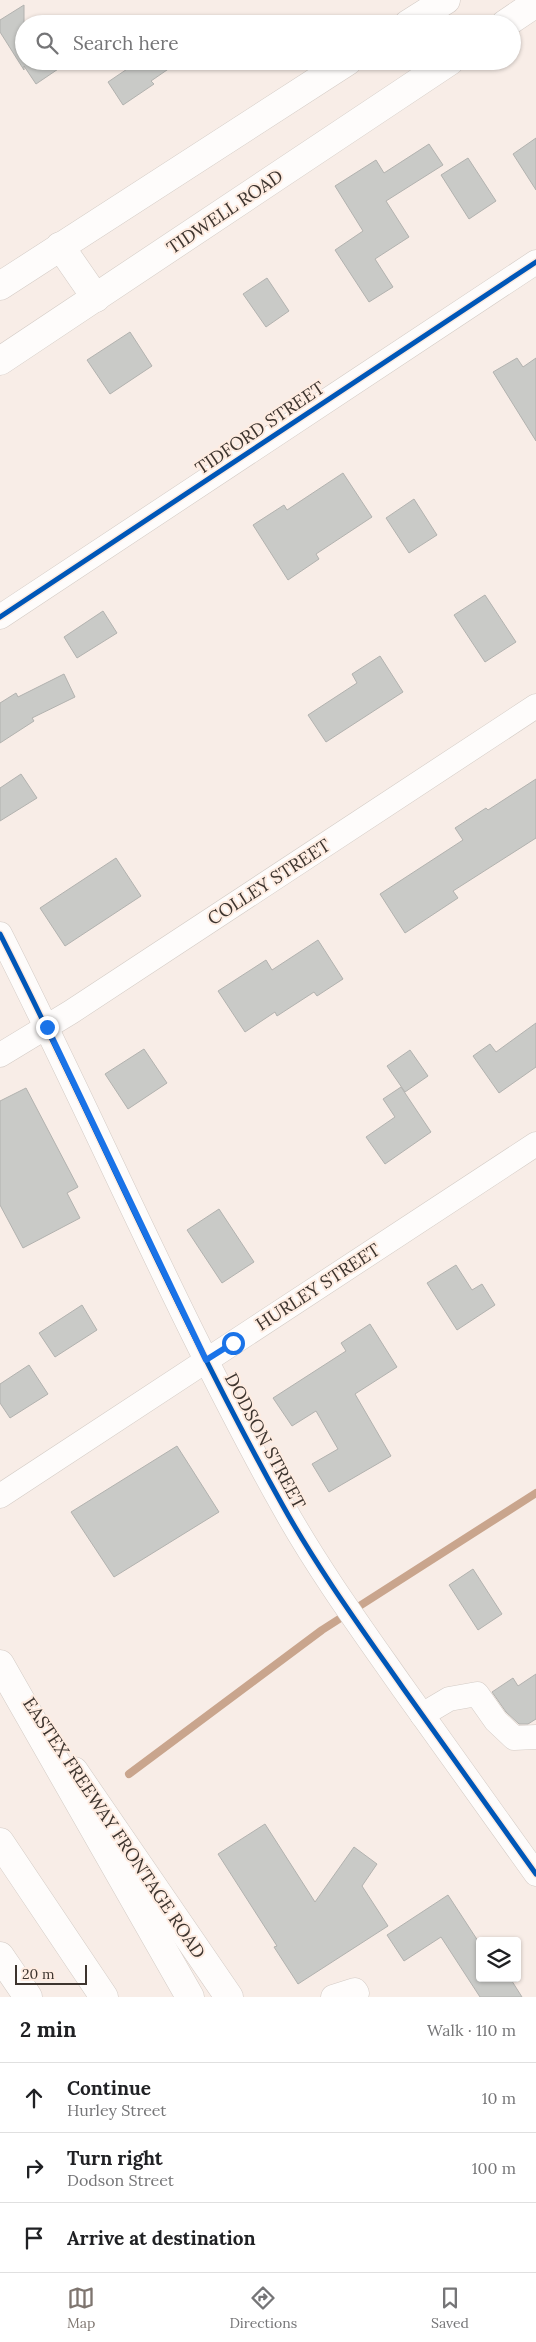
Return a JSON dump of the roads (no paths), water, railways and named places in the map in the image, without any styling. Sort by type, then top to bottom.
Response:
[{"type":"main road","points":[[422,15],[446,0]]},
{"type":"main road","points":[[518,15],[536,3]]},
{"type":"main road","points":[[0,286],[334,70]]},
{"type":"main road","name":"TIDWELL ROAD","points":[[0,361],[437,70]]},
{"type":"main road","points":[[60,246],[96,298]]},
{"type":"main road","name":"EASTEX FREEWAY FRONTAGE ROAD","points":[[0,1658],[101,1811],[229,1997]]},
{"type":"main road","points":[[0,1664],[190,1997]]},
{"type":"main road","points":[[0,1842],[104,1997]]},
{"type":"main road","points":[[0,1956],[28,1997]]},
{"type":"street","name":"TIDFORD STREET","points":[[0,617],[536,262]]},
{"type":"street","name":"COLLEY STREET","points":[[0,1055],[47,1027],[536,706]]},
{"type":"street","name":"DODSON STREET","points":[[0,934],[47,1027],[206,1360],[283,1507],[337,1593],[536,1874]]},
{"type":"street","name":"HURLEY STREET","points":[[0,1496],[536,1144]]},
{"type":"street","points":[[422,1715],[449,1699],[477,1694],[496,1721],[514,1738],[536,1737]]},
{"type":"street","points":[[333,1997],[355,1990],[358,1993]]},
{"type":"waterway","points":[[129,1774],[322,1630],[536,1493]]}]
